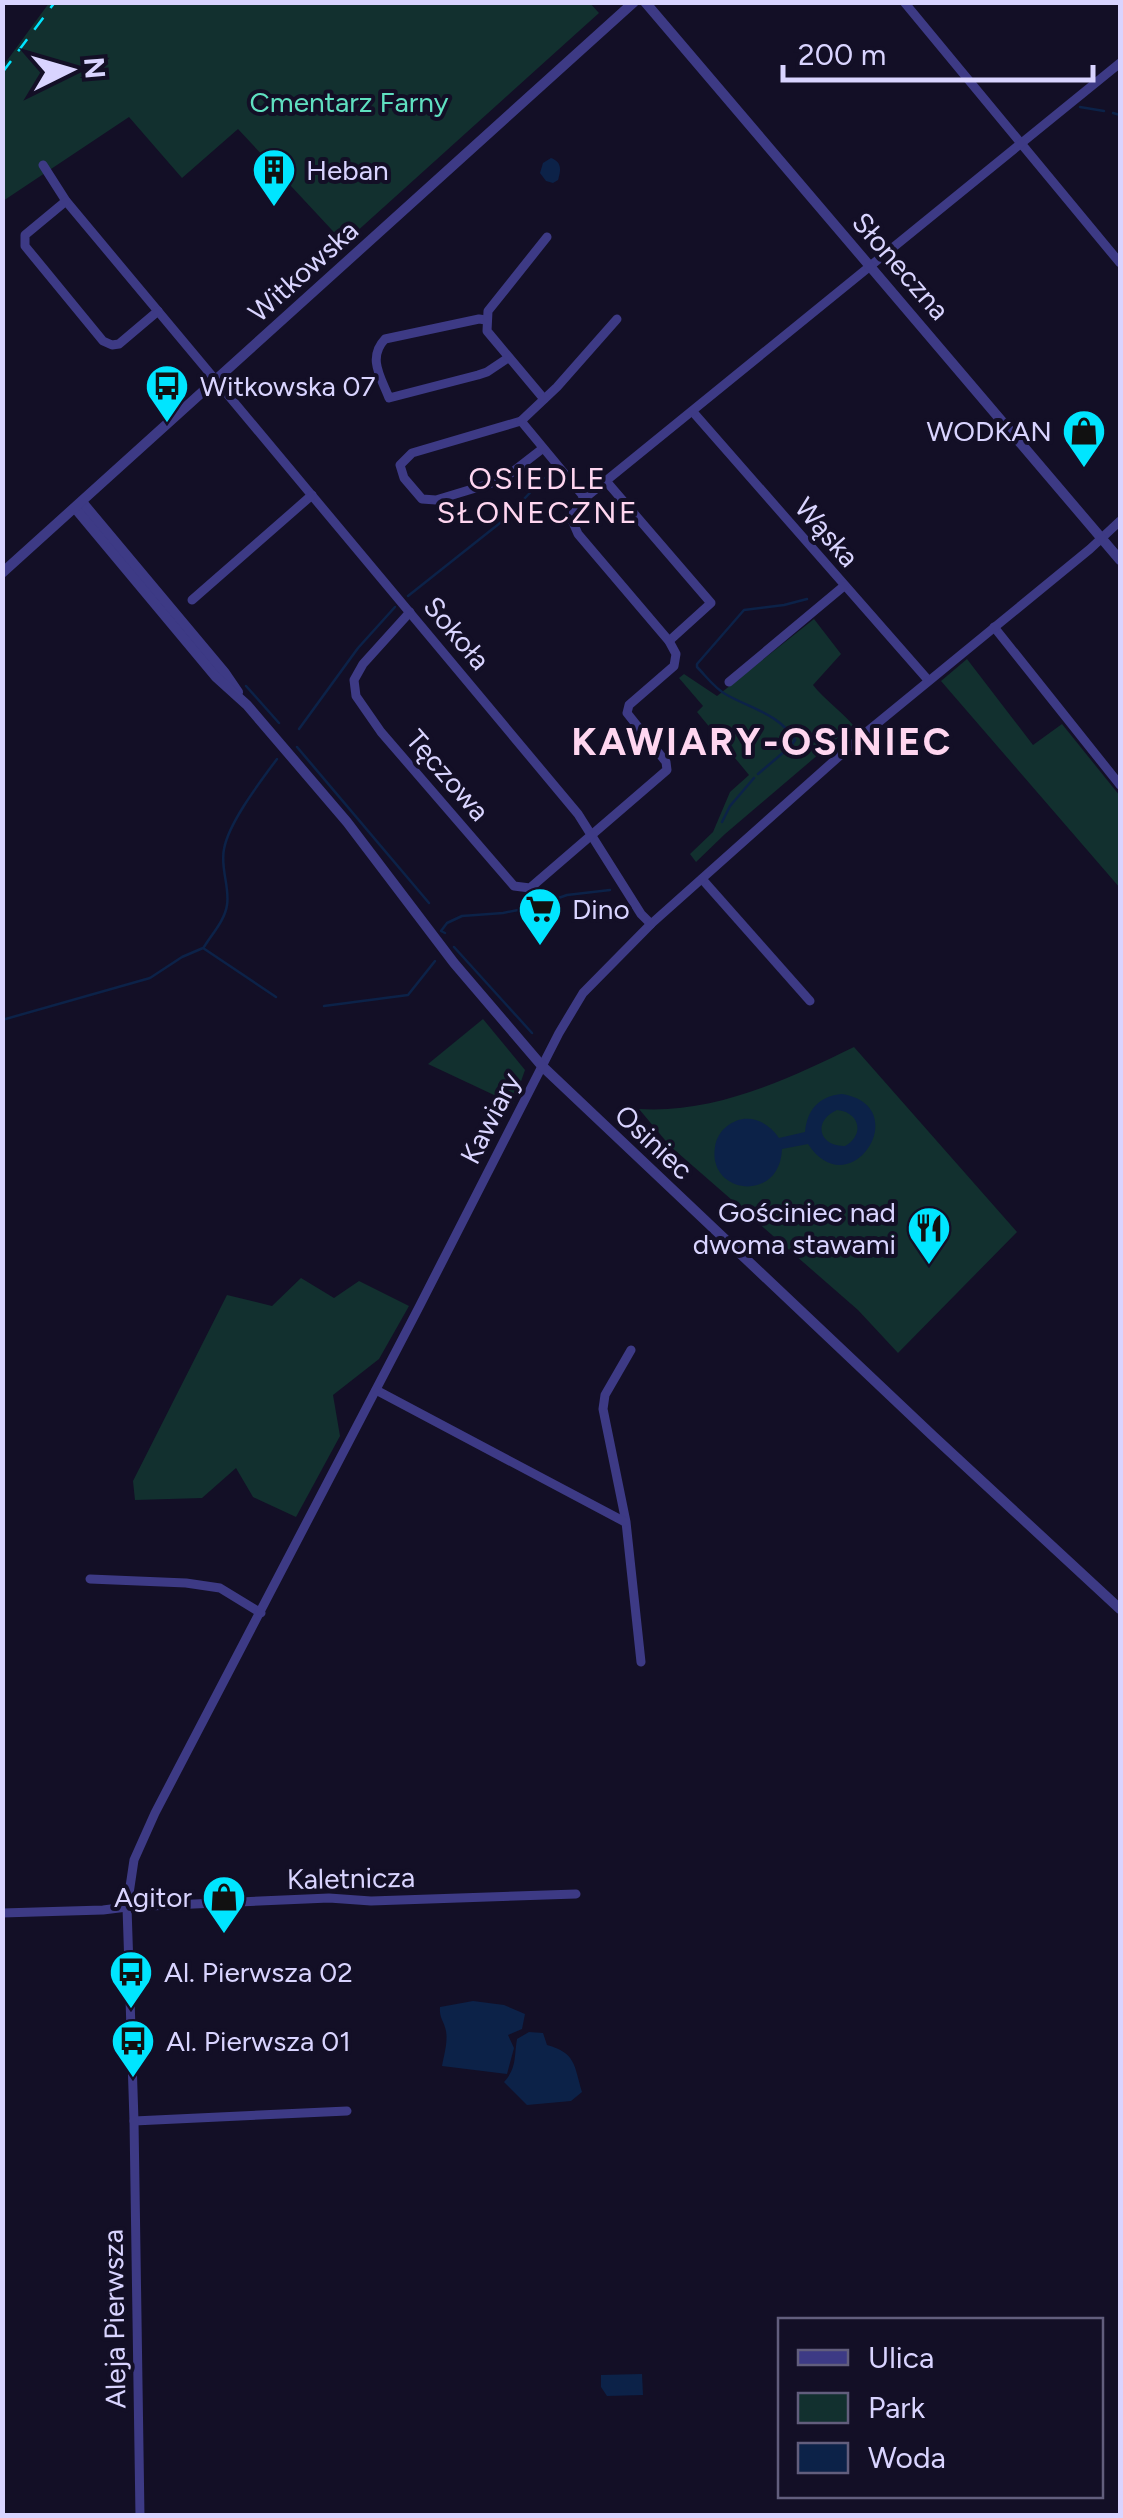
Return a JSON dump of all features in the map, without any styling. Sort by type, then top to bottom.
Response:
[{"type":"street","name":"Witkowska","points":[[2,573],[634,2]]},
{"type":"street","name":"Słoneczna","points":[[645,2],[1120,560]]},
{"type":"street","points":[[904,2],[1120,263]]},
{"type":"street","points":[[592,836],[667,770],[666,762],[626,713],[629,704],[674,666],[676,654],[578,534],[572,513],[584,497],[1120,62]]},
{"type":"street","name":"Sokoła","points":[[43,166],[66,201],[578,814],[634,905],[651,924]]},
{"type":"street","points":[[66,201],[25,235],[25,246],[103,342],[119,344],[158,311]]},
{"type":"street","points":[[544,400],[488,331],[486,320],[488,311],[547,237]]},
{"type":"street","points":[[542,449],[502,480],[436,500],[422,499],[404,478],[400,465],[412,453],[521,421],[617,319]]},
{"type":"street","points":[[486,320],[385,339],[376,350],[375,361],[389,398],[488,372],[508,358]]},
{"type":"street","name":"Wąska","points":[[692,412],[928,680]]},
{"type":"street","points":[[521,421],[584,497]]},
{"type":"street","points":[[606,480],[711,603],[669,642]]},
{"type":"street","points":[[192,600],[312,495]]},
{"type":"street","name":"Osiniec","points":[[78,505],[216,678],[246,706],[347,822],[454,963],[542,1066],[1120,1608]]},
{"type":"street","name":"Kawiary","points":[[127,1907],[139,1847],[542,1066],[584,993],[651,924],[803,787],[1120,521]]},
{"type":"street","points":[[728,682],[844,586]]},
{"type":"street","name":"Tęczowa","points":[[410,612],[362,664],[354,680],[356,696],[382,732],[514,886],[523,889],[536,885],[592,836]]},
{"type":"street","points":[[994,627],[1120,785]]},
{"type":"street","points":[[702,878],[810,1001]]},
{"type":"street","points":[[631,1350],[606,1395],[604,1409],[626,1522],[642,1662]]},
{"type":"street","points":[[376,1390],[626,1522]]},
{"type":"street","points":[[90,1580],[220,1588],[260,1612]]},
{"type":"street","name":"Kaletnicza","points":[[2,1913],[329,1898],[371,1902],[576,1894]]},
{"type":"street","name":"Aleja Pierwsza","points":[[127,1907],[140,2516]]},
{"type":"street","points":[[134,2121],[347,2110]]},
{"type":"green space","name":"Cmentarz Farny","points":[[589,2],[599,13],[344,243],[238,129],[182,178],[129,117],[3,201],[3,66],[49,3]]},
{"type":"green space","points":[[814,619],[841,654],[813,685],[853,725],[696,862],[690,854],[713,832],[730,792],[749,775],[697,712],[703,706],[679,678],[684,674],[717,696]]},
{"type":"green space","points":[[967,659],[1033,745],[1062,724],[1120,796],[1120,888],[941,681]]},
{"type":"green space","points":[[483,1019],[525,1070],[513,1104],[428,1064]]},
{"type":"green space","points":[[854,1047],[1017,1232],[898,1353],[858,1310],[670,1146],[639,1109],[723,1100],[777,1082]]},
{"type":"green space","points":[[301,1278],[334,1298],[359,1281],[409,1306],[379,1359],[333,1395],[340,1436],[296,1517],[253,1497],[236,1468],[202,1498],[135,1500],[133,1481],[227,1295],[272,1306]]},
{"type":"water","points":[[551,158],[560,170],[553,183],[540,173],[543,163]]},
{"type":"water","points":[[842,1094],[864,1102],[874,1116],[875,1132],[857,1159],[841,1165],[825,1161],[808,1144],[782,1149],[778,1167],[758,1185],[732,1183],[722,1175],[715,1147],[719,1136],[733,1122],[762,1122],[779,1138],[805,1132],[808,1117],[816,1106]],"holes":[[[837,1110],[855,1119],[857,1130],[845,1146],[836,1145],[824,1138],[822,1126]]]},
{"type":"water","points":[[473,2001],[504,2005],[525,2014],[522,2029],[508,2035],[514,2048],[507,2074],[442,2066],[446,2035],[440,2007]]},
{"type":"water","points":[[529,2032],[543,2033],[547,2045],[569,2056],[582,2092],[571,2101],[527,2105],[504,2082],[513,2067],[517,2039]]},
{"type":"water","points":[[642,2374],[643,2395],[607,2396],[601,2387],[601,2375]]},
{"type":"waterway","points":[[1080,107],[1104,111]]},
{"type":"waterway","points":[[1113,113],[1120,115]]},
{"type":"waterway","points":[[408,596],[505,519],[544,478]]},
{"type":"waterway","points":[[758,774],[795,740],[773,718],[719,689],[697,664],[744,610],[807,599]]},
{"type":"waterway","points":[[299,729],[358,648],[395,607]]},
{"type":"waterway","points":[[246,686],[279,723]]},
{"type":"waterway","points":[[297,747],[429,903]]},
{"type":"waterway","points":[[204,947],[226,911],[223,856],[227,838],[246,802],[277,759]]},
{"type":"waterway","points":[[722,822],[754,778]]},
{"type":"waterway","points":[[445,933],[441,931],[447,923],[462,916],[503,913],[567,895],[610,890]]},
{"type":"waterway","points":[[454,947],[532,1033]]},
{"type":"waterway","points":[[2,1020],[150,978],[203,948],[276,997]]},
{"type":"waterway","points":[[324,1006],[408,995],[435,961]]},
{"type":"railway","points":[[2,73],[55,2]]},
{"type":"place","name":"Heban","points":[[274,208]]},
{"type":"place","name":"Witkowska 07","points":[[167,424]]},
{"type":"place","name":"WODKAN","points":[[1084,469]]},
{"type":"place","name":"Dino","points":[[540,947]]},
{"type":"place","name":"Gościniec nad dwoma stawami","points":[[929,1266]]},
{"type":"place","name":"Agitor","points":[[224,1935]]},
{"type":"place","name":"Al. Pierwsza 02","points":[[131,2010]]},
{"type":"place","name":"Al. Pierwsza 01","points":[[133,2079]]},
{"type":"district","name":"OSIEDLE SŁONECZNE","points":[[538,496]]},
{"type":"district","name":"KAWIARY-OSINIEC","points":[[762,742]]}]
